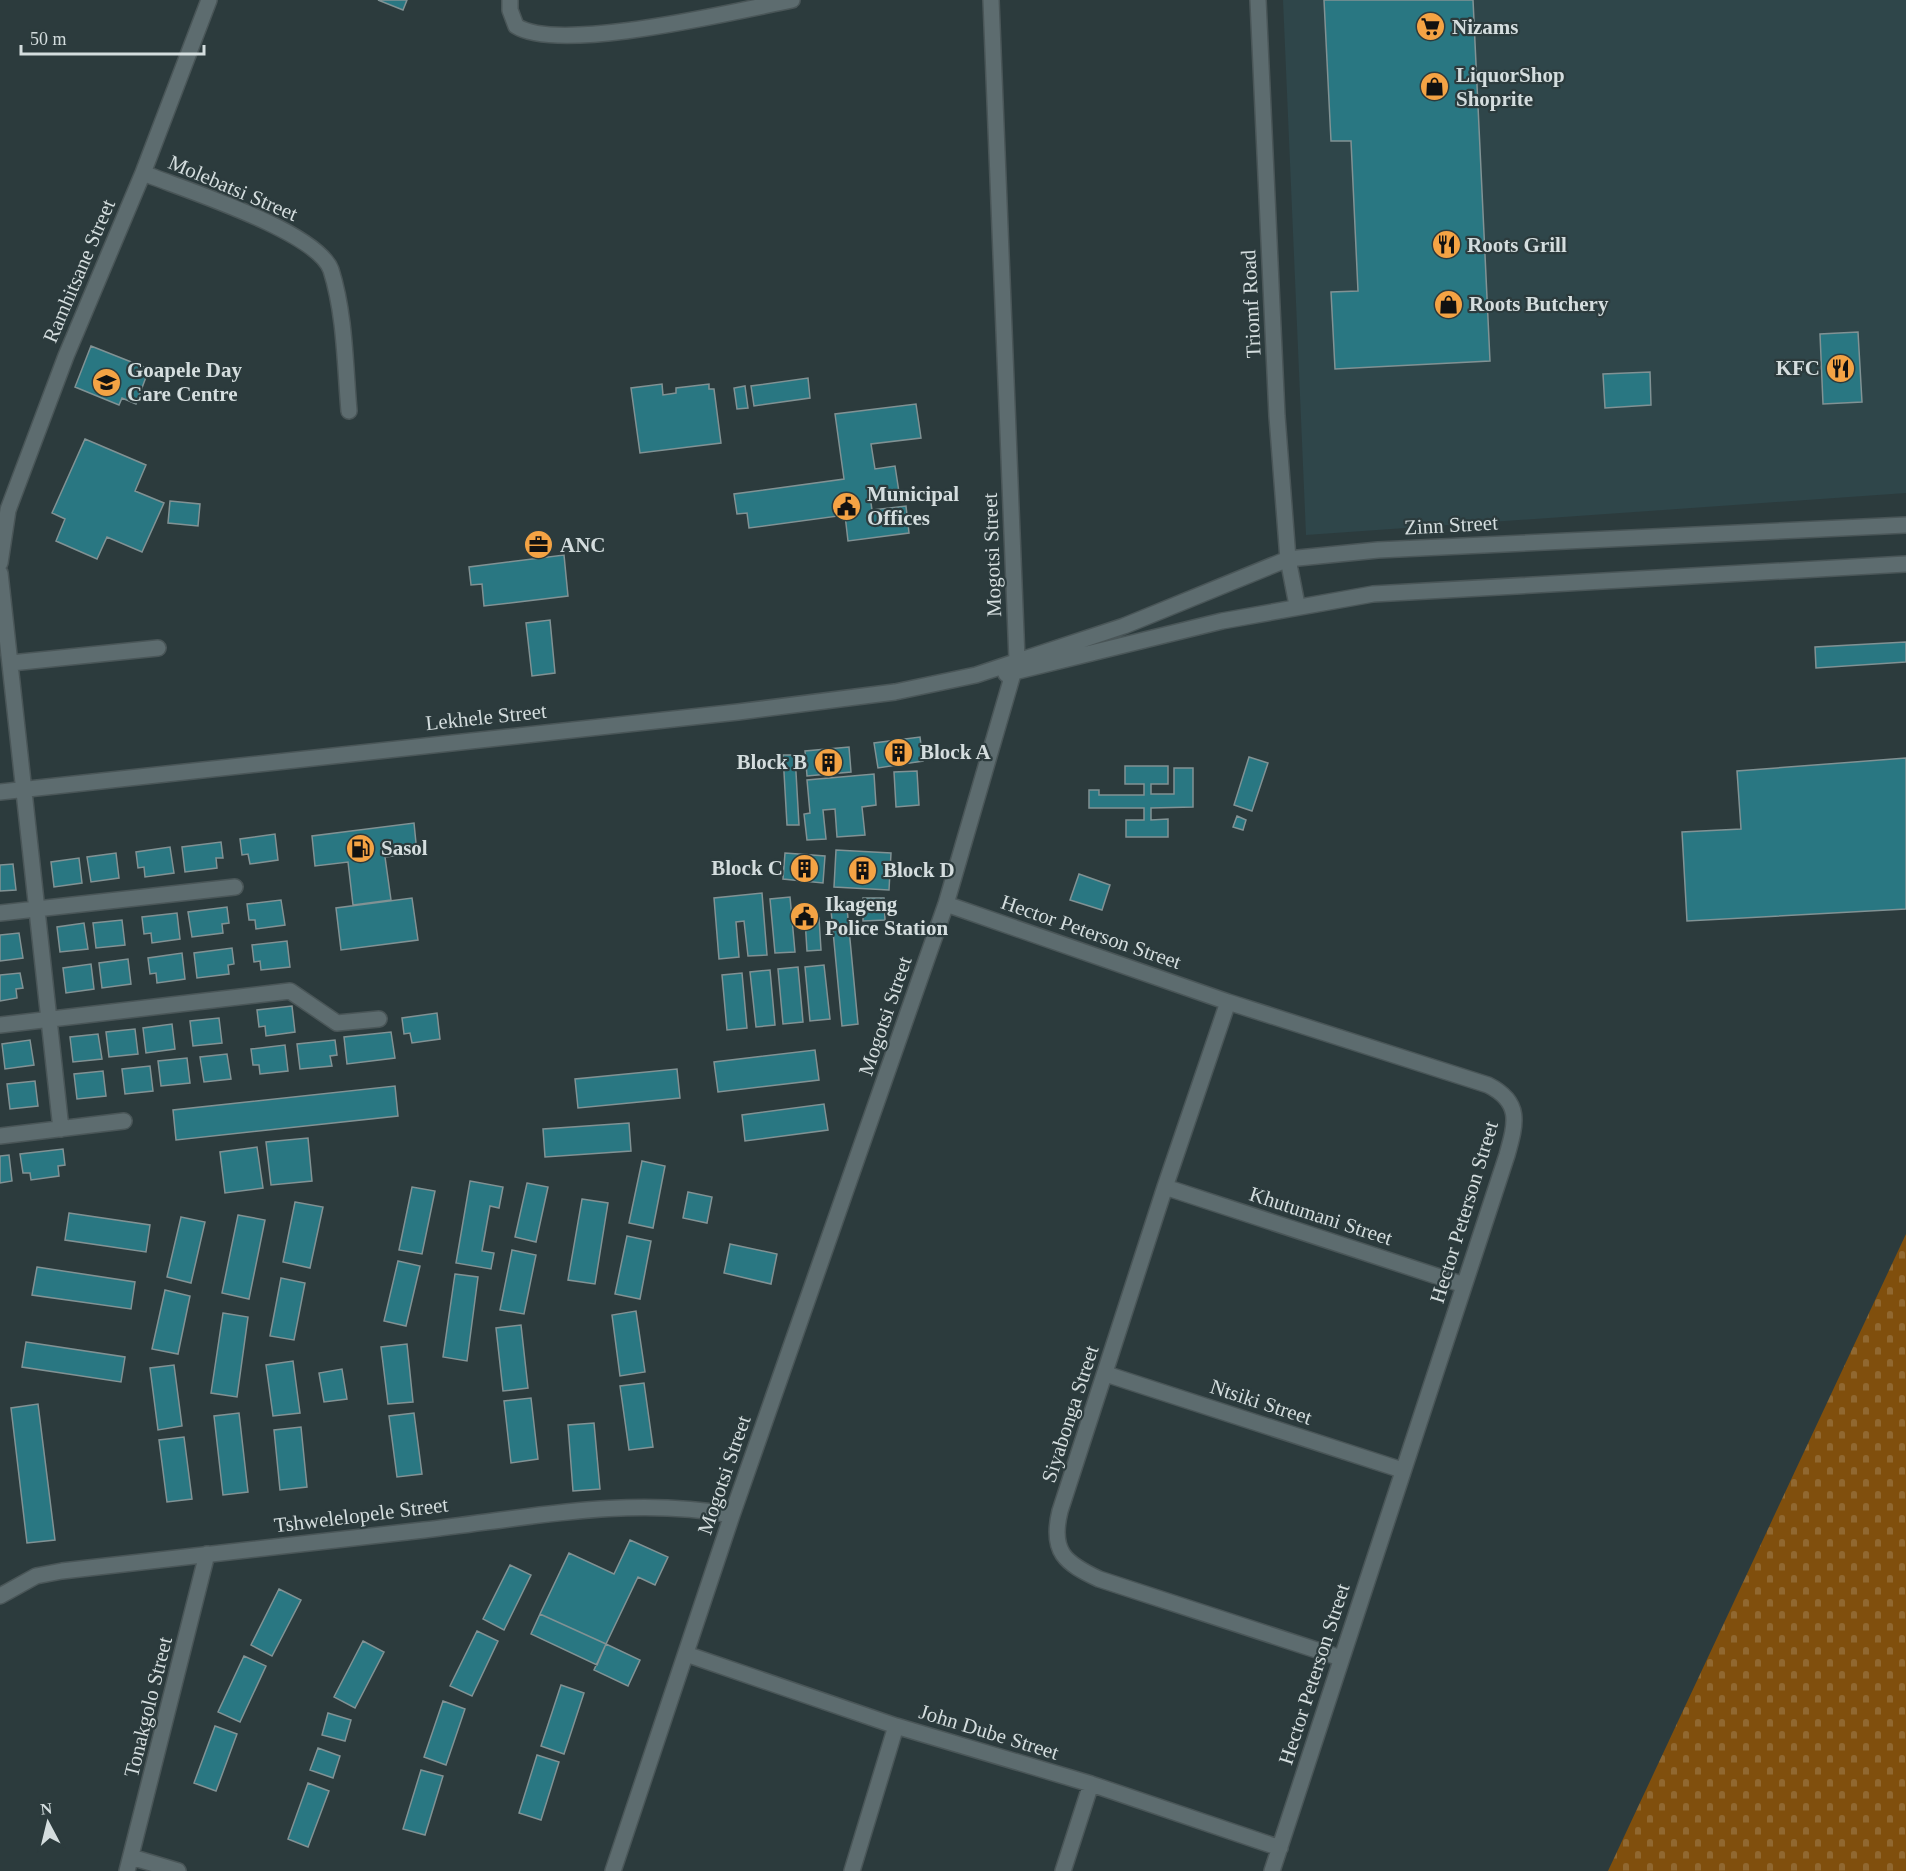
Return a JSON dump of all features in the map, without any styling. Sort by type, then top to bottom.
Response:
[{"type":"street","name":"Ramhitsane Street","points":[[0,563],[8,510],[66,356],[143,173],[209,0]]},
{"type":"street","points":[[510,0],[510,10],[516,26],[532,34],[556,36],[604,33],[792,0]]},
{"type":"street","name":"Mogotsi Street","points":[[613,1871],[732,1515],[946,904],[1015,667],[991,0]]},
{"type":"street","name":"Triomf Road","points":[[1258,0],[1277,416],[1288,559],[1297,605]]},
{"type":"street","name":"Molebatsi Street","points":[[143,173],[251,215],[298,238],[323,257],[330,269],[339,309],[350,411]]},
{"type":"street","name":"Zinn Street","points":[[1015,667],[1124,626],[1288,559],[1378,550],[1906,525]]},
{"type":"street","points":[[1015,667],[1297,605],[1373,594],[1906,564]]},
{"type":"street","points":[[0,573],[61,1129]]},
{"type":"street","points":[[11,663],[158,648]]},
{"type":"street","name":"Lekhele Street","points":[[0,792],[738,712],[895,692],[1015,667]]},
{"type":"street","points":[[0,913],[235,887]]},
{"type":"street","name":"Hector Peterson Street","points":[[946,904],[1228,1002],[1488,1085],[1509,1099],[1515,1121],[1513,1135],[1272,1871]]},
{"type":"street","points":[[0,1025],[290,991],[338,1023],[379,1019]]},
{"type":"street","name":"Siyabonga Street","points":[[1228,1002],[1165,1187],[1060,1511],[1057,1525],[1060,1553],[1074,1567],[1099,1579],[1341,1658]]},
{"type":"street","points":[[0,1136],[124,1121]]},
{"type":"street","name":"Khutumani Street","points":[[1165,1187],[1464,1286]]},
{"type":"street","name":"Ntsiki Street","points":[[1106,1374],[1402,1470]]},
{"type":"street","name":"Tshwelelopele Street","points":[[0,1596],[36,1576],[62,1571],[427,1530],[575,1509],[658,1506],[732,1515]]},
{"type":"street","name":"Tonakgolo Street","points":[[129,1864],[207,1554]]},
{"type":"street","name":"John Dube Street","points":[[686,1654],[896,1726],[1091,1784],[1280,1848]]},
{"type":"street","points":[[852,1871],[896,1726]]},
{"type":"street","points":[[1063,1871],[1091,1784]]},
{"type":"street","points":[[129,1864],[178,1871]]},
{"type":"shaded area","points":[[1283,0],[1906,0],[1906,493],[1306,535]]},
{"type":"green space","points":[[1906,1234],[1906,1871],[1608,1871]]},
{"type":"building","points":[[378,0],[407,0],[403,10]]},
{"type":"building","points":[[1324,0],[1473,0],[1490,361],[1335,369],[1331,292],[1358,291],[1351,141],[1331,141]]},
{"type":"building","name":"KFC","points":[[1858,332],[1862,402],[1823,404],[1820,334]]},
{"type":"building","points":[[91,346],[149,369],[136,404],[122,398],[119,405],[75,387]]},
{"type":"building","points":[[1650,372],[1651,405],[1605,408],[1603,374]]},
{"type":"building","points":[[808,378],[810,398],[754,406],[751,386]]},
{"type":"building","points":[[662,384],[663,395],[676,393],[676,388],[709,384],[709,389],[714,389],[721,443],[640,453],[631,388]]},
{"type":"building","points":[[745,386],[748,408],[737,409],[734,388]]},
{"type":"building","points":[[916,404],[921,438],[871,444],[875,469],[895,466],[899,492],[870,496],[872,510],[906,506],[909,533],[848,541],[845,515],[749,528],[747,513],[737,514],[734,494],[844,479],[835,414]]},
{"type":"building","points":[[85,439],[146,465],[135,491],[164,503],[142,552],[107,537],[97,559],[56,541],[65,519],[52,513]]},
{"type":"building","points":[[170,501],[200,504],[198,526],[168,523]]},
{"type":"building","points":[[564,555],[568,596],[484,606],[482,584],[471,585],[469,567]]},
{"type":"building","points":[[550,620],[555,673],[532,676],[526,623]]},
{"type":"building","points":[[1906,642],[1906,662],[1816,668],[1815,647]]},
{"type":"building","name":"Block A","points":[[920,737],[923,761],[878,768],[874,743]]},
{"type":"building","name":"Block B","points":[[849,747],[851,772],[807,776],[805,751]]},
{"type":"building","points":[[783,755],[795,755],[799,825],[787,825]]},
{"type":"building","points":[[1249,757],[1268,763],[1252,811],[1234,805]]},
{"type":"building","points":[[1906,758],[1906,909],[1687,921],[1682,832],[1741,829],[1737,771]]},
{"type":"building","points":[[1125,766],[1168,766],[1168,784],[1151,784],[1151,794],[1174,794],[1174,768],[1193,768],[1193,807],[1151,808],[1151,820],[1168,819],[1168,837],[1126,837],[1126,820],[1144,820],[1144,808],[1089,808],[1089,790],[1099,790],[1099,795],[1144,795],[1144,784],[1125,784]]},
{"type":"building","points":[[917,771],[919,805],[896,807],[894,772]]},
{"type":"building","points":[[874,774],[876,805],[862,807],[865,835],[837,837],[835,809],[823,810],[826,839],[807,840],[804,814],[810,813],[807,780]]},
{"type":"building","points":[[1237,816],[1246,820],[1243,830],[1233,827]]},
{"type":"building","points":[[414,823],[417,853],[385,857],[391,900],[353,905],[348,862],[315,866],[312,836]]},
{"type":"building","points":[[275,834],[278,860],[250,864],[248,854],[242,855],[240,839]]},
{"type":"building","points":[[221,842],[223,858],[216,858],[217,868],[185,872],[182,847]]},
{"type":"building","points":[[170,847],[174,873],[145,877],[144,867],[138,868],[136,852]]},
{"type":"building","name":"Block D","points":[[836,850],[891,853],[889,890],[834,887]]},
{"type":"building","points":[[116,853],[119,878],[91,882],[87,857]]},
{"type":"building","name":"Block C","points":[[785,853],[825,856],[823,883],[783,879]]},
{"type":"building","points":[[79,858],[82,883],[54,887],[51,862]]},
{"type":"building","points":[[13,864],[16,890],[0,891],[0,865]]},
{"type":"building","points":[[1079,874],[1110,885],[1102,910],[1070,900]]},
{"type":"building","points":[[762,893],[767,955],[748,956],[744,921],[736,922],[739,957],[719,959],[714,898]]},
{"type":"building","points":[[790,897],[795,952],[775,953],[770,899]]},
{"type":"building","points":[[412,898],[418,940],[341,950],[336,908]]},
{"type":"building","points":[[863,898],[884,898],[885,920],[863,921]]},
{"type":"building","points":[[281,900],[285,925],[256,929],[255,920],[249,920],[247,904]]},
{"type":"building","points":[[227,907],[229,923],[222,924],[223,933],[192,937],[188,912]]},
{"type":"building","points":[[847,908],[858,1024],[842,1026],[831,910]]},
{"type":"building","points":[[177,913],[180,939],[152,943],[151,933],[144,934],[142,917]]},
{"type":"building","points":[[819,918],[821,950],[807,951],[805,919]]},
{"type":"building","points":[[122,920],[125,945],[96,948],[93,923]]},
{"type":"building","points":[[84,923],[88,949],[60,952],[57,927]]},
{"type":"building","points":[[19,933],[23,958],[0,961],[0,935]]},
{"type":"building","points":[[287,941],[290,967],[261,970],[260,961],[254,962],[252,945]]},
{"type":"building","points":[[232,948],[234,964],[228,965],[229,974],[197,978],[194,953]]},
{"type":"building","points":[[182,953],[185,979],[157,983],[156,973],[150,974],[148,958]]},
{"type":"building","points":[[128,959],[131,984],[102,988],[99,963]]},
{"type":"building","points":[[91,964],[94,989],[66,993],[63,968]]},
{"type":"building","points":[[824,965],[830,1019],[810,1021],[805,967]]},
{"type":"building","points":[[798,967],[803,1022],[783,1024],[778,969]]},
{"type":"building","points":[[770,970],[775,1025],[756,1027],[750,972]]},
{"type":"building","points":[[20,973],[23,988],[16,989],[17,998],[0,1001],[0,975]]},
{"type":"building","points":[[742,973],[747,1028],[727,1030],[722,975]]},
{"type":"building","points":[[292,1006],[295,1032],[266,1036],[265,1026],[259,1027],[257,1010]]},
{"type":"building","points":[[437,1013],[440,1039],[412,1043],[410,1033],[404,1034],[402,1018]]},
{"type":"building","points":[[219,1018],[222,1043],[193,1046],[190,1021]]},
{"type":"building","points":[[172,1024],[175,1049],[146,1053],[143,1028]]},
{"type":"building","points":[[135,1029],[138,1054],[109,1057],[106,1032]]},
{"type":"building","points":[[391,1032],[395,1058],[347,1064],[344,1037]]},
{"type":"building","points":[[98,1034],[102,1059],[73,1062],[70,1037]]},
{"type":"building","points":[[30,1040],[34,1065],[5,1069],[2,1044]]},
{"type":"building","points":[[335,1040],[337,1055],[330,1056],[332,1066],[300,1069],[297,1044]]},
{"type":"building","points":[[285,1045],[288,1071],[260,1074],[259,1065],[253,1065],[251,1049]]},
{"type":"building","points":[[815,1050],[819,1080],[718,1092],[714,1062]]},
{"type":"building","points":[[227,1054],[231,1079],[204,1082],[200,1057]]},
{"type":"building","points":[[187,1058],[190,1083],[161,1086],[158,1061]]},
{"type":"building","points":[[150,1066],[153,1091],[125,1094],[122,1069]]},
{"type":"building","points":[[677,1069],[680,1098],[578,1108],[575,1079]]},
{"type":"building","points":[[103,1071],[106,1096],[77,1099],[74,1074]]},
{"type":"building","points":[[35,1081],[38,1106],[10,1109],[7,1084]]},
{"type":"building","points":[[395,1086],[398,1116],[176,1140],[173,1110]]},
{"type":"building","points":[[824,1104],[828,1130],[745,1141],[742,1115]]},
{"type":"building","points":[[629,1123],[631,1151],[545,1157],[543,1129]]},
{"type":"building","points":[[308,1138],[312,1181],[271,1185],[266,1142]]},
{"type":"building","points":[[257,1147],[263,1188],[225,1193],[220,1152]]},
{"type":"building","points":[[63,1149],[65,1165],[58,1166],[59,1176],[31,1180],[30,1173],[23,1173],[20,1154]]},
{"type":"building","points":[[9,1155],[12,1181],[0,1183],[0,1156]]},
{"type":"building","points":[[642,1161],[665,1166],[653,1228],[629,1223]]},
{"type":"building","points":[[470,1181],[503,1187],[499,1208],[490,1206],[482,1251],[494,1253],[491,1269],[456,1263]]},
{"type":"building","points":[[527,1183],[548,1187],[536,1242],[515,1237]]},
{"type":"building","points":[[412,1187],[435,1191],[422,1254],[399,1250]]},
{"type":"building","points":[[688,1192],[712,1197],[707,1223],[683,1218]]},
{"type":"building","points":[[582,1199],[608,1203],[595,1284],[568,1280]]},
{"type":"building","points":[[295,1202],[323,1207],[310,1268],[283,1262]]},
{"type":"building","points":[[69,1213],[150,1225],[146,1252],[65,1240]]},
{"type":"building","points":[[238,1215],[265,1220],[249,1299],[222,1293]]},
{"type":"building","points":[[181,1217],[205,1222],[191,1283],[167,1277]]},
{"type":"building","points":[[627,1236],[651,1241],[640,1299],[615,1294]]},
{"type":"building","points":[[730,1244],[777,1254],[771,1284],[724,1273]]},
{"type":"building","points":[[512,1250],[536,1255],[524,1314],[500,1310]]},
{"type":"building","points":[[398,1261],[420,1266],[406,1326],[384,1321]]},
{"type":"building","points":[[37,1267],[135,1282],[131,1309],[32,1295]]},
{"type":"building","points":[[455,1274],[478,1277],[467,1361],[443,1357]]},
{"type":"building","points":[[281,1278],[305,1283],[294,1340],[270,1336]]},
{"type":"building","points":[[165,1290],[190,1296],[178,1354],[152,1349]]},
{"type":"building","points":[[636,1311],[645,1372],[620,1376],[612,1315]]},
{"type":"building","points":[[223,1313],[248,1317],[237,1397],[211,1393]]},
{"type":"building","points":[[521,1325],[528,1388],[503,1391],[496,1328]]},
{"type":"building","points":[[26,1342],[125,1357],[121,1382],[22,1367]]},
{"type":"building","points":[[407,1344],[413,1402],[388,1404],[381,1347]]},
{"type":"building","points":[[293,1361],[300,1413],[273,1416],[266,1365]]},
{"type":"building","points":[[174,1365],[182,1426],[158,1430],[150,1368]]},
{"type":"building","points":[[342,1369],[347,1399],[324,1402],[319,1373]]},
{"type":"building","points":[[644,1383],[653,1447],[629,1450],[620,1386]]},
{"type":"building","points":[[531,1398],[538,1459],[511,1463],[504,1401]]},
{"type":"building","points":[[38,1404],[55,1540],[27,1543],[11,1408]]},
{"type":"building","points":[[239,1413],[248,1492],[223,1495],[214,1416]]},
{"type":"building","points":[[414,1413],[422,1474],[397,1477],[389,1416]]},
{"type":"building","points":[[594,1423],[600,1489],[573,1491],[568,1425]]},
{"type":"building","points":[[301,1427],[307,1487],[280,1490],[274,1430]]},
{"type":"building","points":[[184,1437],[192,1499],[167,1502],[159,1440]]},
{"type":"building","points":[[630,1540],[668,1557],[655,1585],[638,1577],[606,1644],[540,1614],[569,1553],[614,1574]]},
{"type":"building","points":[[510,1565],[531,1575],[504,1630],[483,1619]]},
{"type":"building","points":[[279,1589],[301,1600],[272,1656],[251,1645]]},
{"type":"building","points":[[540,1614],[606,1644],[597,1665],[531,1634]]},
{"type":"building","points":[[477,1631],[498,1641],[472,1696],[450,1686]]},
{"type":"building","points":[[363,1641],[384,1652],[355,1708],[334,1697]]},
{"type":"building","points":[[606,1644],[640,1660],[628,1686],[594,1670]]},
{"type":"building","points":[[244,1656],[266,1666],[240,1722],[218,1712]]},
{"type":"building","points":[[561,1685],[584,1693],[564,1754],[541,1746]]},
{"type":"building","points":[[443,1701],[465,1709],[446,1765],[424,1757]]},
{"type":"building","points":[[328,1713],[351,1720],[345,1741],[322,1735]]},
{"type":"building","points":[[215,1726],[237,1734],[216,1791],[194,1783]]},
{"type":"building","points":[[318,1748],[340,1756],[333,1778],[310,1770]]},
{"type":"building","points":[[537,1755],[559,1762],[541,1820],[519,1813]]},
{"type":"building","points":[[421,1770],[443,1776],[425,1835],[403,1829]]},
{"type":"building","points":[[308,1783],[329,1791],[308,1847],[288,1839]]},
{"type":"place","name":"Nizams","points":[[1431,27]]},
{"type":"place","name":"LiquorShop Shoprite","points":[[1435,87]]},
{"type":"place","name":"Roots Grill","points":[[1446,245]]},
{"type":"place","name":"Roots Butchery","points":[[1448,304]]},
{"type":"place","name":"KFC","points":[[1841,368]]},
{"type":"place","name":"Goapele Day Care Centre","points":[[106,382]]},
{"type":"place","name":"Municipal Offices","points":[[846,506]]},
{"type":"place","name":"ANC","points":[[539,545]]},
{"type":"place","name":"Block A","points":[[899,752]]},
{"type":"place","name":"Block B","points":[[828,762]]},
{"type":"place","name":"Sasol","points":[[360,848]]},
{"type":"place","name":"Block C","points":[[804,868]]},
{"type":"place","name":"Block D","points":[[862,870]]},
{"type":"place","name":"Ikageng Police Station","points":[[804,916]]}]
